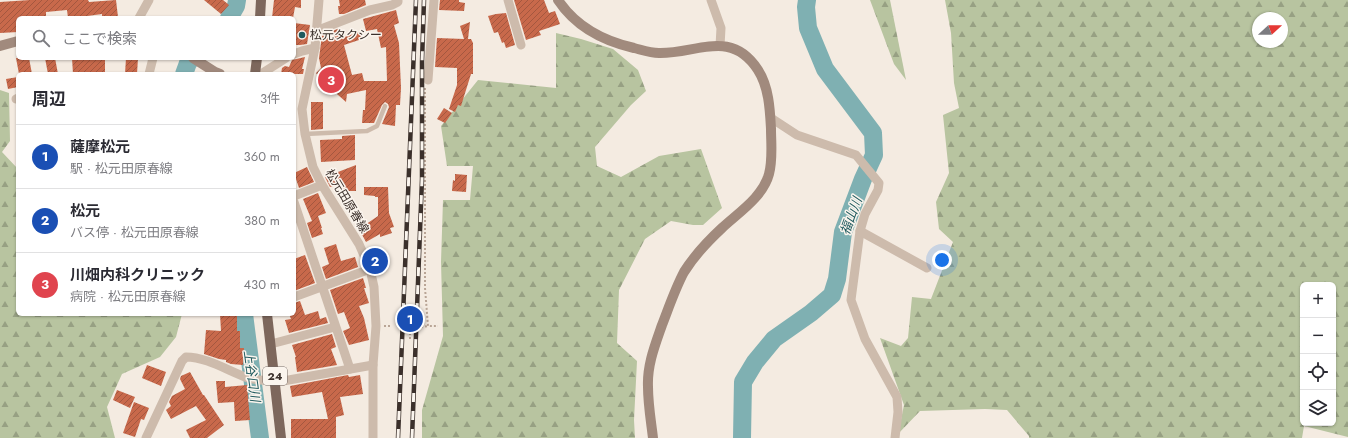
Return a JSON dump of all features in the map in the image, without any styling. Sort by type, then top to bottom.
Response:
[{"type":"main road","points":[[260,16],[261,0]]},
{"type":"main road","points":[[255,72],[257,60]]},
{"type":"main road","name":"24","points":[[268,316],[281,438]]},
{"type":"street","name":"松元田原春線","points":[[319,0],[315,48],[299,97],[305,134],[313,167],[322,185],[359,244],[370,269],[374,287],[376,326],[373,365],[373,438]]},
{"type":"street","points":[[316,30],[370,10],[392,5],[398,2],[398,0]]},
{"type":"street","points":[[428,80],[434,0]]},
{"type":"street","points":[[508,0],[521,45]]},
{"type":"street","points":[[558,0],[565,10],[584,27],[604,38],[624,46],[660,53],[688,50],[703,46],[720,46],[732,49],[746,56],[758,70],[765,84],[768,96],[771,118],[772,158],[769,174],[756,196],[720,230],[685,270],[677,285],[651,358],[648,386],[653,438]]},
{"type":"street","points":[[711,0],[721,28],[720,46]]},
{"type":"street","points":[[141,16],[146,1]]},
{"type":"street","points":[[0,46],[16,42]]},
{"type":"street","points":[[296,53],[315,48]]},
{"type":"street","points":[[150,72],[153,60]]},
{"type":"street","points":[[196,60],[216,72]]},
{"type":"street","points":[[264,72],[283,60]]},
{"type":"street","points":[[771,118],[797,135],[856,155],[879,183],[878,190],[866,214],[860,231],[851,300],[865,340],[897,397],[898,412],[896,438]]},
{"type":"street","points":[[296,195],[322,185]]},
{"type":"street","points":[[296,208],[350,369]]},
{"type":"street","points":[[860,231],[928,268]]},
{"type":"street","points":[[296,296],[370,269]]},
{"type":"street","points":[[271,344],[335,326]]},
{"type":"street","points":[[146,438],[182,361],[186,356],[198,358],[250,378],[276,381],[373,365]]},
{"type":"lane","points":[[305,134],[367,131],[377,126],[385,106]]},
{"type":"path","points":[[428,80],[426,83],[425,288],[428,326]]},
{"type":"path","points":[[410,326],[410,340]]},
{"type":"path","points":[[421,327],[438,326]]},
{"type":"green space","points":[[870,0],[890,0],[906,80],[894,64]]},
{"type":"green space","points":[[945,0],[1348,0],[1348,437],[1304,426],[1302,438],[1029,438],[1029,436],[1007,410],[985,409],[920,411],[898,434],[904,405],[880,338],[901,346],[908,338],[912,297],[931,299],[953,242],[939,229],[936,202],[949,173],[943,115],[959,108],[954,83],[951,33]]},
{"type":"green space","points":[[556,33],[613,49],[638,70],[646,91],[631,105],[595,147],[597,166],[621,177],[659,156],[701,149],[722,208],[703,225],[693,225],[671,221],[645,239],[619,290],[617,343],[637,361],[634,420],[635,438],[422,438],[422,410],[443,336],[441,262],[443,200],[470,200],[473,166],[447,166],[441,126],[478,80],[556,88]]},
{"type":"green space","points":[[0,90],[9,93],[10,141],[2,152],[16,167],[16,316],[181,316],[176,337],[160,357],[122,374],[107,407],[115,438],[0,438]]},
{"type":"building","points":[[30,0],[88,0],[89,2],[116,0],[118,16],[102,16],[102,14],[68,16],[67,10],[46,12],[46,16],[16,16],[16,32],[0,33],[0,2]]},
{"type":"building","points":[[204,0],[223,0],[229,5],[221,14]]},
{"type":"building","points":[[274,0],[301,0],[301,8],[295,7],[293,16],[272,16]]},
{"type":"building","points":[[339,0],[365,0],[366,5],[344,14],[339,14]]},
{"type":"building","points":[[440,0],[459,0],[459,2],[465,3],[464,11],[439,10]]},
{"type":"building","points":[[514,0],[544,0],[549,13],[555,11],[560,24],[539,31],[541,35],[526,40]]},
{"type":"building","points":[[396,10],[399,23],[394,25],[399,43],[401,88],[400,105],[396,105],[395,126],[382,124],[389,107],[385,102],[382,105],[374,123],[362,123],[363,110],[365,110],[366,90],[347,94],[346,102],[320,79],[316,73],[321,68],[319,58],[322,35],[340,28],[342,38],[359,32],[362,39],[344,45],[352,75],[362,73],[364,81],[387,81],[386,47],[381,48],[377,29],[366,31],[363,19]]},
{"type":"building","points":[[506,13],[515,45],[506,48],[504,42],[502,43],[498,32],[494,33],[488,16]]},
{"type":"building","points":[[470,22],[468,39],[471,39],[473,43],[473,74],[471,74],[461,106],[458,105],[455,112],[449,109],[457,85],[457,68],[435,67],[437,38],[464,39],[460,26]]},
{"type":"building","name":"松元タクシー","points":[[296,23],[310,25],[307,44],[296,45]]},
{"type":"building","points":[[305,57],[302,69],[304,69],[303,74],[296,74],[296,72],[281,72],[282,68],[285,66],[289,67],[292,60]]},
{"type":"building","points":[[16,60],[29,60],[32,72],[19,72]]},
{"type":"building","points":[[45,60],[55,60],[58,72],[48,72]]},
{"type":"building","points":[[72,60],[105,60],[105,72],[73,72]]},
{"type":"building","points":[[126,60],[138,60],[137,72],[125,72]]},
{"type":"building","points":[[16,77],[16,87],[8,89],[6,79]]},
{"type":"building","points":[[311,102],[323,102],[323,129],[311,130]]},
{"type":"building","points":[[444,108],[452,113],[445,123],[437,119]]},
{"type":"building","points":[[355,135],[355,160],[321,162],[320,140],[342,139],[342,136]]},
{"type":"building","points":[[356,165],[356,191],[341,191],[341,183],[330,187],[325,177]]},
{"type":"building","points":[[307,167],[314,182],[299,188],[296,179],[296,172]]},
{"type":"building","points":[[455,174],[467,175],[466,192],[452,191],[453,180],[455,181]]},
{"type":"building","points":[[364,187],[388,187],[389,213],[394,227],[390,228],[392,233],[380,237],[380,234],[366,242],[359,229],[378,216],[378,197],[364,195]]},
{"type":"building","points":[[318,193],[326,213],[318,216],[323,234],[312,238],[307,223],[312,221],[303,199]]},
{"type":"building","points":[[336,244],[341,261],[355,257],[358,267],[326,279],[322,267],[329,264],[324,248]]},
{"type":"building","points":[[305,255],[315,283],[296,290],[296,258]]},
{"type":"building","points":[[363,278],[366,288],[364,288],[369,303],[359,306],[364,318],[369,340],[349,345],[343,331],[350,328],[344,312],[338,314],[330,290]]},
{"type":"building","points":[[300,301],[305,315],[318,311],[320,319],[326,317],[328,323],[289,333],[285,320],[291,319],[290,316],[296,316],[296,302]]},
{"type":"building","points":[[220,316],[237,316],[237,331],[240,331],[240,348],[244,348],[243,365],[231,364],[226,362],[226,360],[204,354],[206,330],[221,331]]},
{"type":"building","points":[[332,334],[336,347],[331,349],[337,365],[297,372],[296,357],[292,345]]},
{"type":"building","points":[[147,365],[166,372],[161,386],[142,378]]},
{"type":"building","points":[[190,372],[203,395],[224,425],[207,438],[190,438],[186,430],[206,420],[196,406],[171,419],[166,410],[171,406],[169,402],[172,396],[185,389],[180,379],[181,376]]},
{"type":"building","points":[[348,375],[349,377],[360,375],[363,394],[340,397],[344,415],[336,417],[336,438],[291,438],[291,419],[328,419],[322,392],[292,397],[290,386]]},
{"type":"building","points":[[216,381],[225,381],[225,387],[247,385],[250,420],[235,421],[234,402],[218,403]]},
{"type":"building","points":[[117,390],[135,397],[130,408],[113,400]]},
{"type":"building","points":[[134,402],[149,408],[144,420],[141,419],[135,437],[123,433]]},
{"type":"waterway","name":"上谷口川","points":[[230,16],[236,6],[237,0]]},
{"type":"waterway","name":"福山川","points":[[742,438],[743,382],[755,362],[774,339],[811,313],[832,295],[837,279],[843,232],[863,179],[874,155],[873,133],[825,69],[808,28],[806,7],[807,0]]},
{"type":"waterway","name":"上谷口川","points":[[185,72],[190,60]]},
{"type":"waterway","name":"上谷口川","points":[[244,316],[260,438]]},
{"type":"railway","points":[[398,438],[416,0]]},
{"type":"railway","points":[[412,438],[422,179],[422,62],[424,0]]},
{"type":"place","name":"松元タクシー","points":[[302,35]]},
{"type":"place","name":"川畑内科クリニック","points":[[331,80]]},
{"type":"place","name":"松元","points":[[375,261]]},
{"type":"place","name":"薩摩松元","points":[[410,319]]}]
